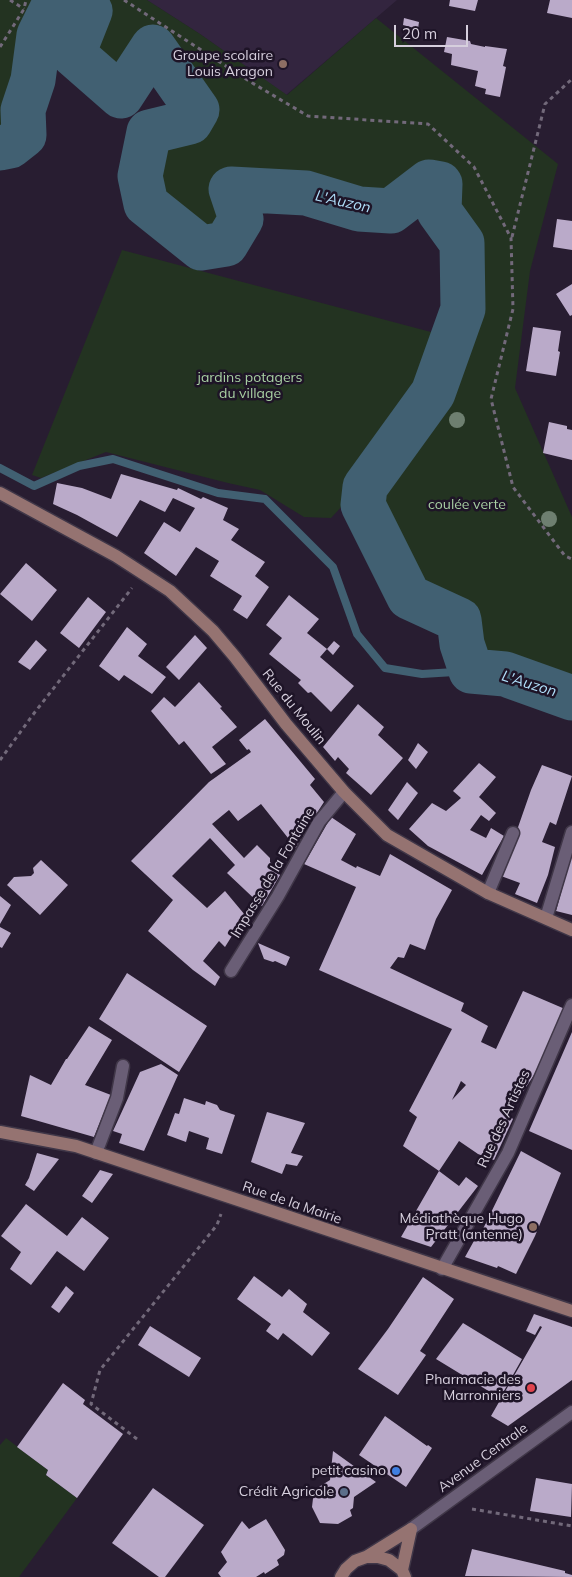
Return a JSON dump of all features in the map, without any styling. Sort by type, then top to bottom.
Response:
[{"type":"main road","name":"Rue du Moulin","points":[[0,493],[116,556],[170,591],[212,631],[235,657],[286,724],[344,792],[387,835],[488,893],[572,930]]},
{"type":"main road","name":"Rue de la Mairie","points":[[0,1132],[76,1146],[572,1311]]},
{"type":"main road","name":"Avenue Centrale","points":[[340,1577],[355,1561],[366,1557],[411,1529]]},
{"type":"main road","points":[[404,1573],[411,1529]]},
{"type":"main road","points":[[366,1557],[378,1557],[389,1560],[404,1573]]},
{"type":"street","name":"Impasse de la Fontaine","points":[[231,971],[278,896],[319,822],[344,792]]},
{"type":"street","points":[[546,918],[572,832]]},
{"type":"street","points":[[488,893],[513,834]]},
{"type":"street","name":"Rue des Artistes","points":[[442,1269],[508,1153],[572,1005]]},
{"type":"street","points":[[96,1153],[117,1098],[123,1066]]},
{"type":"street","name":"Avenue Centrale","points":[[411,1529],[572,1412]]},
{"type":"path","points":[[10,0],[24,9]]},
{"type":"path","points":[[0,47],[24,9],[26,0]]},
{"type":"path","points":[[124,0],[248,80],[308,116],[428,124],[474,167],[511,238]]},
{"type":"path","points":[[572,79],[545,104],[511,238],[513,309],[491,399],[513,487],[565,556],[572,559]]},
{"type":"path","points":[[0,760],[143,573]]},
{"type":"path","points":[[137,1439],[92,1404],[100,1370],[217,1225],[221,1212],[230,1198]]},
{"type":"path","points":[[445,1505],[572,1526]]},
{"type":"shaded area","name":"Groupe scolaire Louis Aragon","points":[[147,0],[397,0],[286,95],[200,34]]},
{"type":"green space","points":[[0,0],[67,0],[53,7],[39,35],[33,80],[23,110],[24,135],[10,146],[0,148]]},
{"type":"green space","name":"coulée verte","points":[[81,0],[147,0],[200,34],[287,95],[376,18],[558,164],[530,271],[515,388],[572,517],[572,698],[505,674],[471,671],[462,644],[459,620],[409,597],[363,505],[365,487],[433,393],[463,309],[462,244],[439,211],[440,184],[428,182],[391,211],[359,209],[306,193],[232,189],[241,219],[226,244],[201,248],[146,204],[140,176],[149,132],[190,122],[197,109],[153,47],[121,96],[73,54],[90,11]]},
{"type":"green space","name":"jardins potagers du village","points":[[122,250],[446,336],[425,396],[360,487],[331,518],[304,517],[260,490],[106,452],[41,478],[32,475]]},
{"type":"green space","points":[[6,1438],[48,1470],[46,1475],[77,1498],[19,1577],[0,1577],[0,1445]]},
{"type":"building","points":[[450,0],[478,0],[475,11],[449,6]]},
{"type":"building","points":[[550,0],[572,0],[572,18],[547,13]]},
{"type":"building","points":[[404,18],[419,22],[418,29],[403,25]]},
{"type":"building","points":[[447,37],[470,41],[471,44],[485,47],[507,49],[503,66],[506,67],[500,97],[485,94],[486,89],[475,86],[478,71],[451,65],[452,54],[444,52]]},
{"type":"building","points":[[557,219],[572,221],[572,250],[553,247]]},
{"type":"building","points":[[572,284],[572,315],[570,316],[556,294]]},
{"type":"building","points":[[533,327],[561,331],[556,376],[526,371]]},
{"type":"building","points":[[549,422],[567,426],[567,429],[572,430],[572,460],[543,453]]},
{"type":"building","points":[[121,474],[177,490],[178,488],[201,499],[203,497],[228,508],[223,520],[239,529],[231,540],[265,562],[255,576],[269,587],[247,619],[233,610],[242,596],[210,576],[219,561],[196,547],[176,576],[144,553],[164,522],[180,532],[195,508],[173,498],[165,512],[140,500],[117,537],[53,504],[57,483],[82,488],[111,499]]},
{"type":"building","points":[[26,563],[57,590],[32,621],[0,594]]},
{"type":"building","points":[[289,595],[319,619],[307,633],[327,649],[320,657],[354,686],[331,712],[311,692],[308,693],[298,683],[301,680],[269,654],[282,638],[266,625]]},
{"type":"building","points":[[88,597],[106,612],[79,648],[60,633]]},
{"type":"building","points":[[127,627],[147,644],[138,656],[166,677],[152,694],[124,675],[119,681],[99,666]]},
{"type":"building","points":[[195,635],[207,648],[179,680],[166,667]]},
{"type":"building","points":[[36,640],[47,650],[30,670],[18,662]]},
{"type":"building","points":[[334,641],[340,646],[333,655],[327,649]]},
{"type":"building","points":[[199,682],[237,727],[212,747],[226,764],[211,774],[184,741],[179,745],[151,711],[164,697],[175,707]]},
{"type":"building","points":[[358,704],[384,727],[378,735],[403,758],[371,795],[346,773],[349,769],[338,757],[335,761],[323,747]]},
{"type":"building","points":[[265,719],[315,779],[310,785],[324,802],[308,824],[296,848],[261,804],[238,821],[229,810],[212,824],[244,858],[257,845],[270,858],[270,862],[280,875],[262,906],[227,873],[235,865],[210,838],[172,876],[207,908],[225,891],[245,915],[225,947],[219,941],[203,961],[220,977],[215,986],[193,970],[148,931],[173,900],[131,861],[209,782],[251,752],[239,740]]},
{"type":"building","points":[[418,743],[428,752],[416,769],[408,760]]},
{"type":"building","points":[[479,763],[496,777],[479,797],[496,813],[489,821],[481,815],[470,830],[486,838],[491,828],[504,836],[482,875],[428,846],[409,829],[432,803],[446,811],[461,798],[453,791]]},
{"type":"building","points":[[542,765],[572,776],[556,825],[550,822],[542,842],[555,847],[548,875],[537,903],[515,894],[520,883],[501,876],[531,790]]},
{"type":"building","points":[[407,782],[418,793],[398,820],[388,810]]},
{"type":"building","points":[[331,817],[356,834],[341,860],[356,868],[357,866],[380,876],[390,854],[452,890],[436,919],[425,950],[410,944],[404,958],[398,957],[390,968],[464,1003],[461,1011],[488,1026],[481,1042],[496,1049],[523,991],[565,1009],[538,1069],[508,1114],[513,1119],[494,1160],[478,1154],[459,1141],[439,1171],[403,1146],[417,1117],[409,1111],[452,1029],[319,970],[356,887],[304,864]],"holes":[[[461,1081],[466,1085],[452,1100]]]},
{"type":"building","points":[[572,857],[572,915],[556,911]]},
{"type":"building","points":[[41,860],[68,885],[40,915],[7,885],[14,877],[31,876],[34,873],[33,868]]},
{"type":"building","points":[[0,896],[11,905],[0,924]]},
{"type":"building","points":[[0,927],[11,933],[2,948],[0,947]]},
{"type":"building","points":[[258,943],[290,957],[286,966],[264,959]]},
{"type":"building","points":[[127,973],[207,1026],[179,1072],[99,1019]]},
{"type":"building","points":[[89,1026],[112,1040],[85,1085],[111,1095],[94,1137],[21,1116],[30,1075],[51,1085]]},
{"type":"building","points":[[572,1032],[572,1150],[529,1131]]},
{"type":"building","points":[[161,1064],[178,1075],[144,1151],[119,1143],[122,1134],[113,1131],[140,1072]]},
{"type":"building","points":[[184,1098],[205,1105],[206,1101],[217,1105],[220,1110],[235,1115],[222,1154],[206,1149],[209,1138],[189,1131],[186,1142],[167,1135],[175,1113],[179,1114]]},
{"type":"building","points":[[267,1112],[305,1123],[291,1153],[303,1156],[297,1166],[286,1164],[282,1174],[251,1162]]},
{"type":"building","points":[[521,1151],[561,1173],[535,1236],[516,1274],[498,1266],[497,1268],[465,1257],[480,1230],[482,1231]]},
{"type":"building","points":[[37,1153],[59,1159],[34,1191],[25,1185]]},
{"type":"building","points":[[100,1170],[113,1174],[92,1203],[82,1196]]},
{"type":"building","points":[[439,1171],[459,1186],[466,1177],[478,1186],[431,1247],[401,1237]]},
{"type":"building","points":[[26,1204],[67,1236],[82,1217],[109,1238],[84,1271],[57,1251],[31,1285],[10,1269],[21,1252],[1,1236]]},
{"type":"building","points":[[254,1276],[282,1297],[289,1289],[307,1304],[303,1312],[330,1333],[312,1356],[283,1333],[278,1340],[266,1331],[271,1324],[237,1299]]},
{"type":"building","points":[[423,1277],[454,1299],[420,1351],[426,1355],[398,1395],[358,1369]]},
{"type":"building","points":[[66,1286],[74,1293],[59,1313],[51,1307]]},
{"type":"building","points":[[534,1314],[572,1327],[572,1380],[508,1426],[491,1416],[542,1327],[540,1326],[535,1335],[526,1331]]},
{"type":"building","points":[[463,1323],[522,1359],[500,1398],[436,1359]]},
{"type":"building","points":[[150,1326],[201,1358],[189,1377],[138,1345]]},
{"type":"building","points":[[63,1383],[85,1400],[83,1404],[123,1434],[77,1498],[46,1475],[48,1470],[17,1447]]},
{"type":"building","points":[[385,1416],[432,1448],[406,1487],[359,1455]]},
{"type":"building","points":[[333,1451],[376,1482],[354,1497],[353,1508],[350,1510],[352,1516],[338,1524],[320,1523],[312,1507],[314,1490],[330,1480]]},
{"type":"building","points":[[536,1478],[572,1484],[571,1517],[530,1511]]},
{"type":"building","points":[[153,1488],[204,1525],[165,1577],[159,1577],[112,1543]]},
{"type":"building","points":[[266,1519],[285,1550],[284,1555],[277,1560],[279,1565],[265,1574],[264,1572],[256,1577],[221,1577],[218,1573],[227,1562],[221,1552],[242,1521],[249,1529]]},
{"type":"building","points":[[472,1549],[565,1571],[565,1573],[572,1575],[572,1577],[465,1576]]},
{"type":"waterway","name":"L'Auzon","points":[[0,148],[10,146],[24,135],[23,110],[33,80],[39,35],[53,7],[67,0]]},
{"type":"waterway","name":"L'Auzon","points":[[81,0],[90,11],[73,54],[121,96],[153,47],[197,110],[190,122],[149,132],[140,176],[146,204],[201,248],[226,244],[241,219],[231,189],[306,193],[359,209],[391,211],[429,182],[440,184],[439,211],[462,243],[463,309],[433,393],[365,487],[363,505],[409,597],[459,620],[462,644],[471,671],[505,674],[572,698]]},
{"type":"waterway","points":[[0,468],[34,486],[79,466],[113,459],[218,493],[265,499],[333,567],[357,634],[385,668],[422,674],[471,671]]},
{"type":"place","name":"Groupe scolaire Louis Aragon","points":[[283,64]]},
{"type":"place","name":"Médiathèque Hugo Pratt (antenne)","points":[[533,1227]]},
{"type":"place","name":"Pharmacie des Marronniers","points":[[531,1388]]},
{"type":"place","name":"petit casino","points":[[396,1471]]},
{"type":"place","name":"Crédit Agricole","points":[[344,1492]]}]
